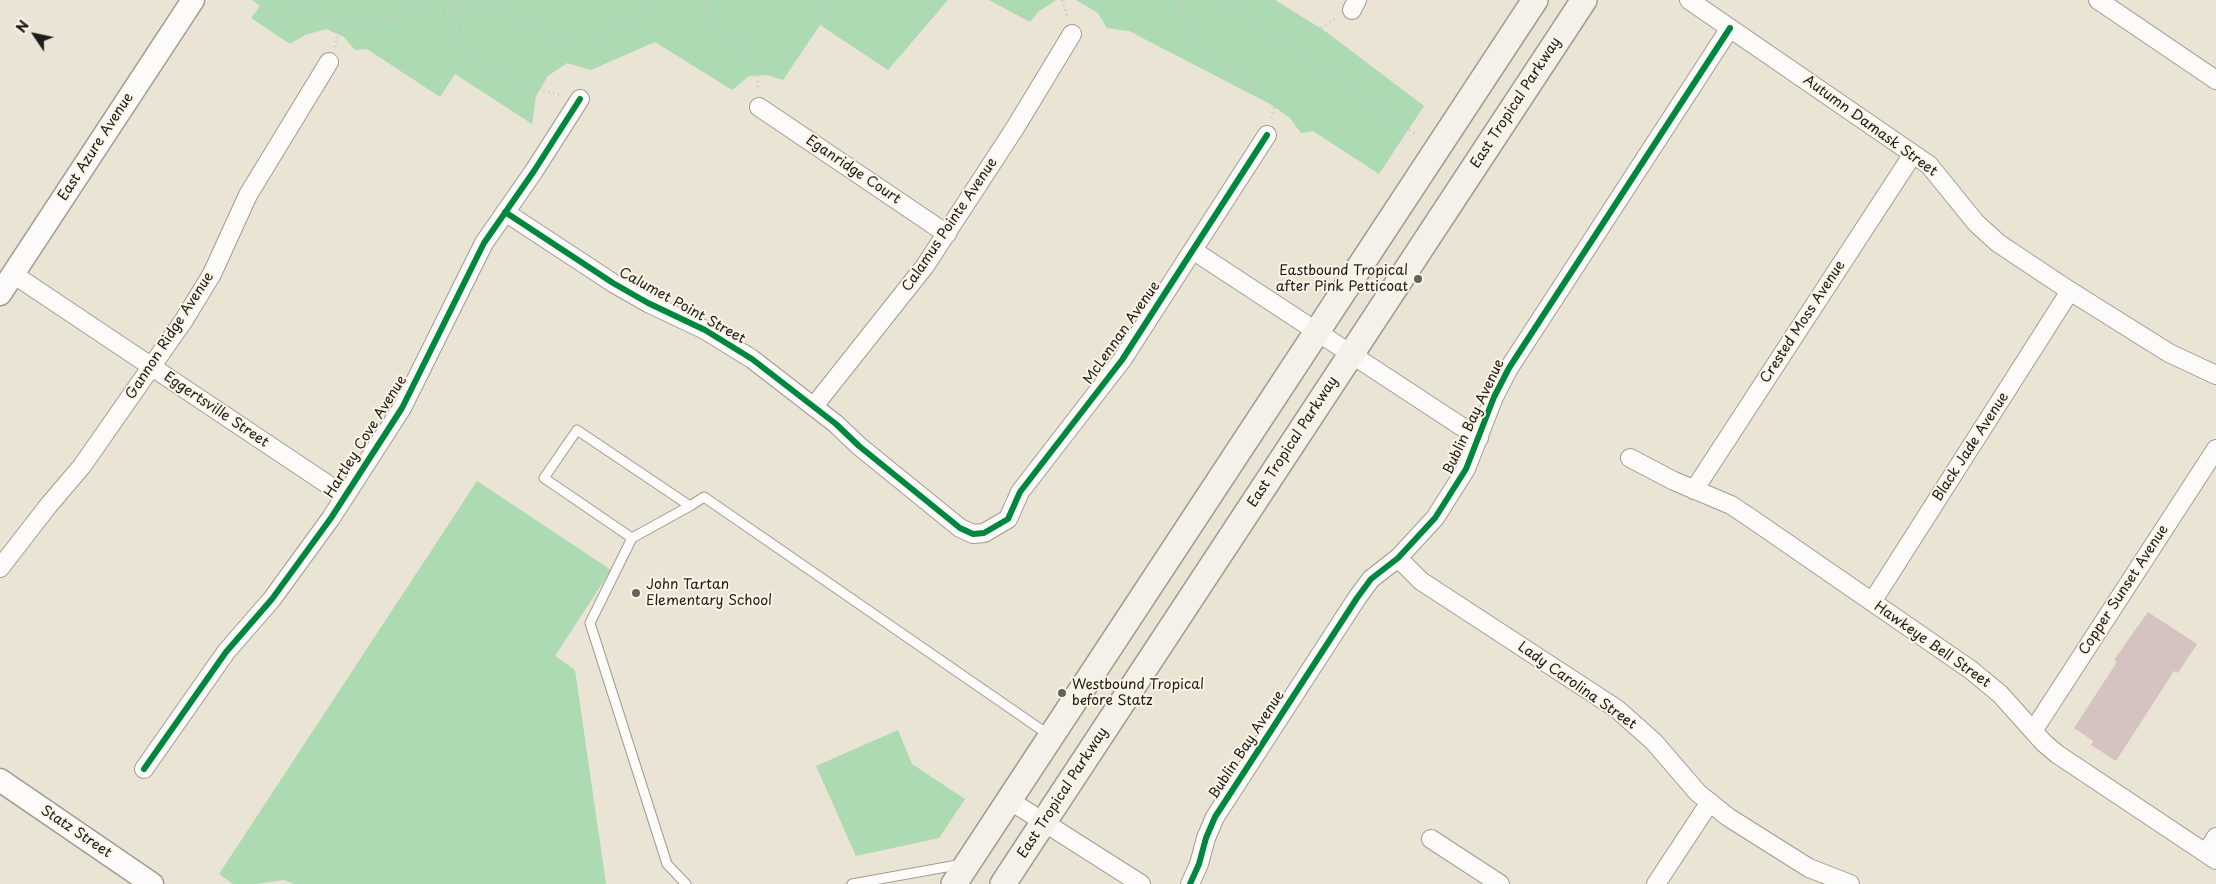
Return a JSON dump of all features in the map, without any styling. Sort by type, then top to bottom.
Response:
[{"type":"main road","name":"East Tropical Parkway","points":[[1003,884],[1044,822],[1334,342],[1535,0]]},
{"type":"main road","name":"East Tropical Parkway","points":[[954,884],[1051,736],[1334,342],[1584,0]]},
{"type":"street","name":"East Azure Avenue","points":[[0,294],[193,0]]},
{"type":"street","name":"Autumn Damask Street","points":[[1688,0],[1913,154],[1940,176],[1976,223],[1998,243],[2169,353],[2216,375]]},
{"type":"street","points":[[2098,0],[2216,80]]},
{"type":"street","name":"Bublin Bay Avenue","points":[[1190,884],[1200,864],[1206,838],[1215,817],[1356,598],[1371,579],[1398,558],[1435,518],[1466,469],[1494,397],[1509,368],[1730,28]]},
{"type":"street","name":"Calamus Pointe Avenue","points":[[814,406],[896,304],[947,234],[1029,106],[1072,34]]},
{"type":"street","name":"Gannon Ridge Avenue","points":[[0,568],[82,466],[184,320],[212,274],[248,195],[328,62]]},
{"type":"street","name":"Hartley Cove Avenue","points":[[144,769],[226,652],[272,600],[311,548],[402,408],[484,243],[534,171],[580,99]]},
{"type":"street","name":"Eganridge Court","points":[[758,107],[947,234]]},
{"type":"street","name":"McLennan Avenue","points":[[984,533],[1008,519],[1020,492],[1122,360],[1267,135]]},
{"type":"street","name":"Crested Moss Avenue","points":[[1694,490],[1913,154]]},
{"type":"street","name":"Calumet Point Street","points":[[505,212],[620,287],[704,330],[752,359],[814,406],[960,528],[973,534],[984,533]]},
{"type":"street","points":[[1194,251],[1479,438]]},
{"type":"street","name":"Eggertsville Street","points":[[13,274],[344,496]]},
{"type":"street","name":"Black Jade Avenue","points":[[1872,602],[2070,291]]},
{"type":"street","name":"Copper Sunset Avenue","points":[[2033,731],[2216,450]]},
{"type":"street","name":"Hawkeye Bell Street","points":[[1630,458],[1694,490],[1730,505],[1872,602],[1971,670],[2000,694],[2033,731],[2057,754],[2211,856]]},
{"type":"street","name":"Lady Carolina Street","points":[[1398,558],[1421,581],[1617,709],[1654,742],[1698,793],[1728,817],[1809,868],[1850,884]]},
{"type":"street","name":"Statz Street","points":[[0,780],[152,884]]},
{"type":"street","points":[[1010,800],[1142,884]]},
{"type":"street","points":[[1656,884],[1710,802]]},
{"type":"street","points":[[2211,856],[2216,837]]},
{"type":"street","points":[[1431,839],[1500,884]]},
{"type":"lane","points":[[632,538],[544,478],[577,430],[690,506]]},
{"type":"lane","points":[[686,884],[667,864],[590,622],[632,538],[704,497],[1051,736]]},
{"type":"lane","points":[[852,884],[968,863]]},
{"type":"path","points":[[260,0],[268,16],[277,20],[305,12],[326,20],[334,19],[343,25],[352,27],[405,15],[461,9],[487,9],[512,15],[551,40],[570,44],[582,42],[646,13],[661,0]]},
{"type":"path","points":[[458,0],[461,9],[456,54],[533,88],[580,99]]},
{"type":"path","points":[[709,0],[705,3],[706,14],[712,25],[719,33],[747,51],[757,70],[758,107]]},
{"type":"path","points":[[806,0],[822,2],[826,0]]},
{"type":"path","points":[[1182,0],[1182,19],[1209,55],[1268,95],[1275,104],[1267,135]]},
{"type":"path","points":[[1220,0],[1240,9],[1417,135]]},
{"type":"path","points":[[1265,0],[1297,21],[1317,30],[1354,5]]},
{"type":"path","points":[[328,62],[343,25]]},
{"type":"green space","points":[[252,0],[948,0],[888,70],[820,25],[783,80],[767,75],[749,76],[732,90],[655,42],[591,70],[567,63],[548,76],[536,96],[532,124],[455,74],[440,97],[367,49],[355,50],[344,37],[326,29],[305,35],[290,44],[251,18],[260,6]]},
{"type":"green space","points":[[989,0],[1056,0],[1038,12],[1030,22]]},
{"type":"green space","points":[[1076,0],[1275,0],[1325,31],[1424,106],[1379,174],[1313,131],[1301,133],[1290,118],[1270,104],[1129,31],[1107,28],[1098,13]]},
{"type":"green space","points":[[477,481],[611,570],[555,656],[575,670],[606,884],[295,884],[284,880],[255,884],[233,884],[219,874]]},
{"type":"green space","points":[[898,730],[912,764],[965,799],[939,838],[856,856],[816,766]]},
{"type":"building","points":[[2148,612],[2197,644],[2178,673],[2174,671],[2116,761],[2091,745],[2093,741],[2074,728],[2117,662],[2114,660]]},
{"type":"cycle path","points":[[1190,884],[1215,817],[1357,598],[1371,579],[1398,558],[1435,518],[1466,469],[1494,397],[1509,368],[1730,28]]},
{"type":"cycle path","points":[[144,769],[226,652],[272,599],[331,518],[402,408],[484,243],[534,171],[580,99]]},
{"type":"cycle path","points":[[505,212],[613,283],[648,303],[705,330],[752,359],[836,424],[859,446],[960,528],[973,534],[984,533],[1008,519],[1020,492],[1122,360],[1267,135]]},
{"type":"place","name":"Eastbound Tropical after Pink Petticoat","points":[[1418,279]]},
{"type":"place","name":"John Tartan Elementary School","points":[[636,593]]},
{"type":"place","name":"Westbound Tropical before Statz","points":[[1062,693]]}]
